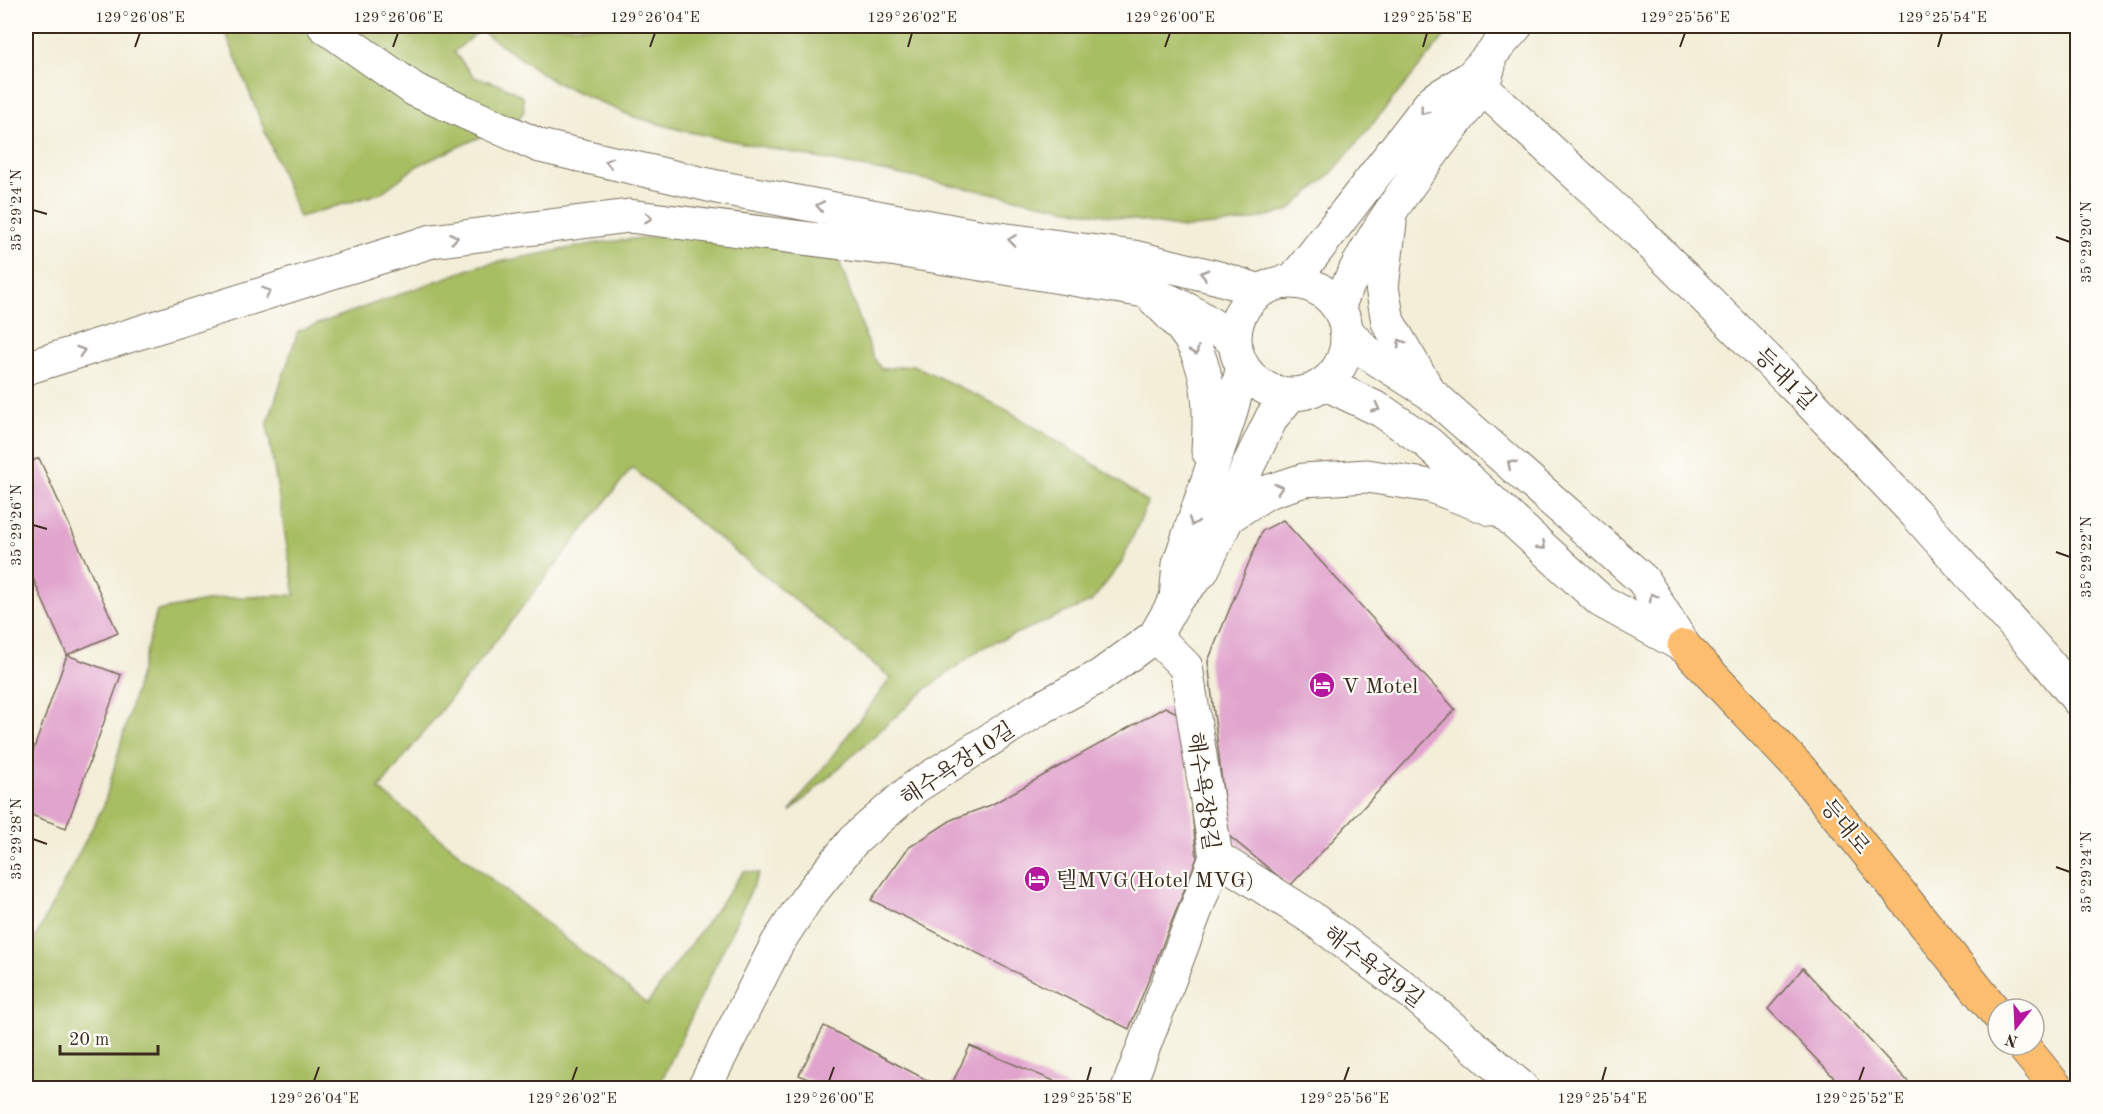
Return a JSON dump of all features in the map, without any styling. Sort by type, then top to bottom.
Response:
[{"type":"main road","name":"등대로","points":[[1684,646],[1800,769],[1986,1000]]},
{"type":"main road","points":[[2032,1057],[2057,1089]]},
{"type":"street","points":[[324,26],[415,90],[540,146],[717,187],[978,236],[1134,257],[1219,278],[1260,291]]},
{"type":"street","points":[[26,368],[432,241],[629,216],[897,250],[1145,291],[1194,312],[1239,354],[1258,384],[1268,389],[1291,394],[1309,390],[1324,383],[1336,371],[1344,356],[1342,319],[1363,256],[1476,83],[1494,51],[1516,26]]},
{"type":"street","points":[[1292,282],[1432,101],[1476,83]]},
{"type":"street","name":"등대1길","points":[[1476,83],[1638,231],[1806,398],[1916,513],[2078,700]]},
{"type":"street","points":[[1393,207],[1384,257],[1382,287],[1388,322],[1430,393]]},
{"type":"street","points":[[1176,599],[1179,564],[1237,395],[1239,354],[1236,325],[1242,309],[1260,291],[1275,284],[1292,282],[1318,289],[1325,294],[1369,354],[1430,393],[1643,580],[1684,646]]},
{"type":"street","points":[[1145,291],[1177,321],[1197,350],[1208,390],[1207,485]]},
{"type":"street","points":[[1324,383],[1382,411],[1428,443],[1601,601],[1684,646]]},
{"type":"street","points":[[1176,599],[1202,571],[1272,417],[1291,394]]},
{"type":"street","points":[[1228,517],[1267,492],[1304,480],[1368,476],[1431,486],[1510,516]]},
{"type":"street","name":"해수욕장10길","points":[[704,1089],[777,944],[807,898],[853,840],[915,787],[1037,710],[1101,676],[1155,636],[1176,599]]},
{"type":"street","name":"해수욕장8길","points":[[1128,1089],[1216,857],[1185,667],[1155,636]]},
{"type":"street","name":"해수욕장9길","points":[[1216,857],[1309,916],[1413,994],[1522,1089]]},
{"type":"green space","points":[[223,26],[1453,26],[1333,172],[1288,211],[1243,222],[1183,228],[1074,210],[684,131],[631,116],[553,81],[480,30],[454,52],[474,77],[502,85],[523,97],[524,111],[509,133],[484,135],[417,166],[381,193],[299,217]]},
{"type":"green space","points":[[714,230],[835,249],[872,355],[881,369],[913,365],[1005,409],[1105,471],[1148,503],[1120,565],[1091,602],[982,648],[925,690],[790,812],[891,678],[632,468],[379,789],[647,1004],[744,871],[759,873],[658,1088],[26,1088],[26,955],[104,805],[157,611],[221,598],[295,595],[267,425],[298,331],[478,266],[597,243]]},
{"type":"building","points":[[39,458],[118,633],[67,655],[26,563],[26,464]]},
{"type":"building","name":"V Motel","points":[[1283,520],[1455,709],[1290,886],[1228,835],[1208,661],[1262,531]]},
{"type":"building","points":[[67,655],[121,675],[66,828],[26,813],[26,771]]},
{"type":"building","name":"텔MVG(Hotel MVG)","points":[[1165,707],[1181,715],[1197,858],[1129,1029],[871,900],[908,848],[953,819],[991,805]]},
{"type":"building","points":[[1803,968],[1912,1086],[1910,1088],[1844,1088],[1768,1009]]},
{"type":"building","points":[[824,1026],[942,1088],[827,1088],[799,1075]]},
{"type":"building","points":[[970,1046],[1071,1088],[950,1088]]},
{"type":"place","name":"V Motel","points":[[1322,685]]},
{"type":"place","name":"텔MVG(Hotel MVG)","points":[[1037,879]]}]
